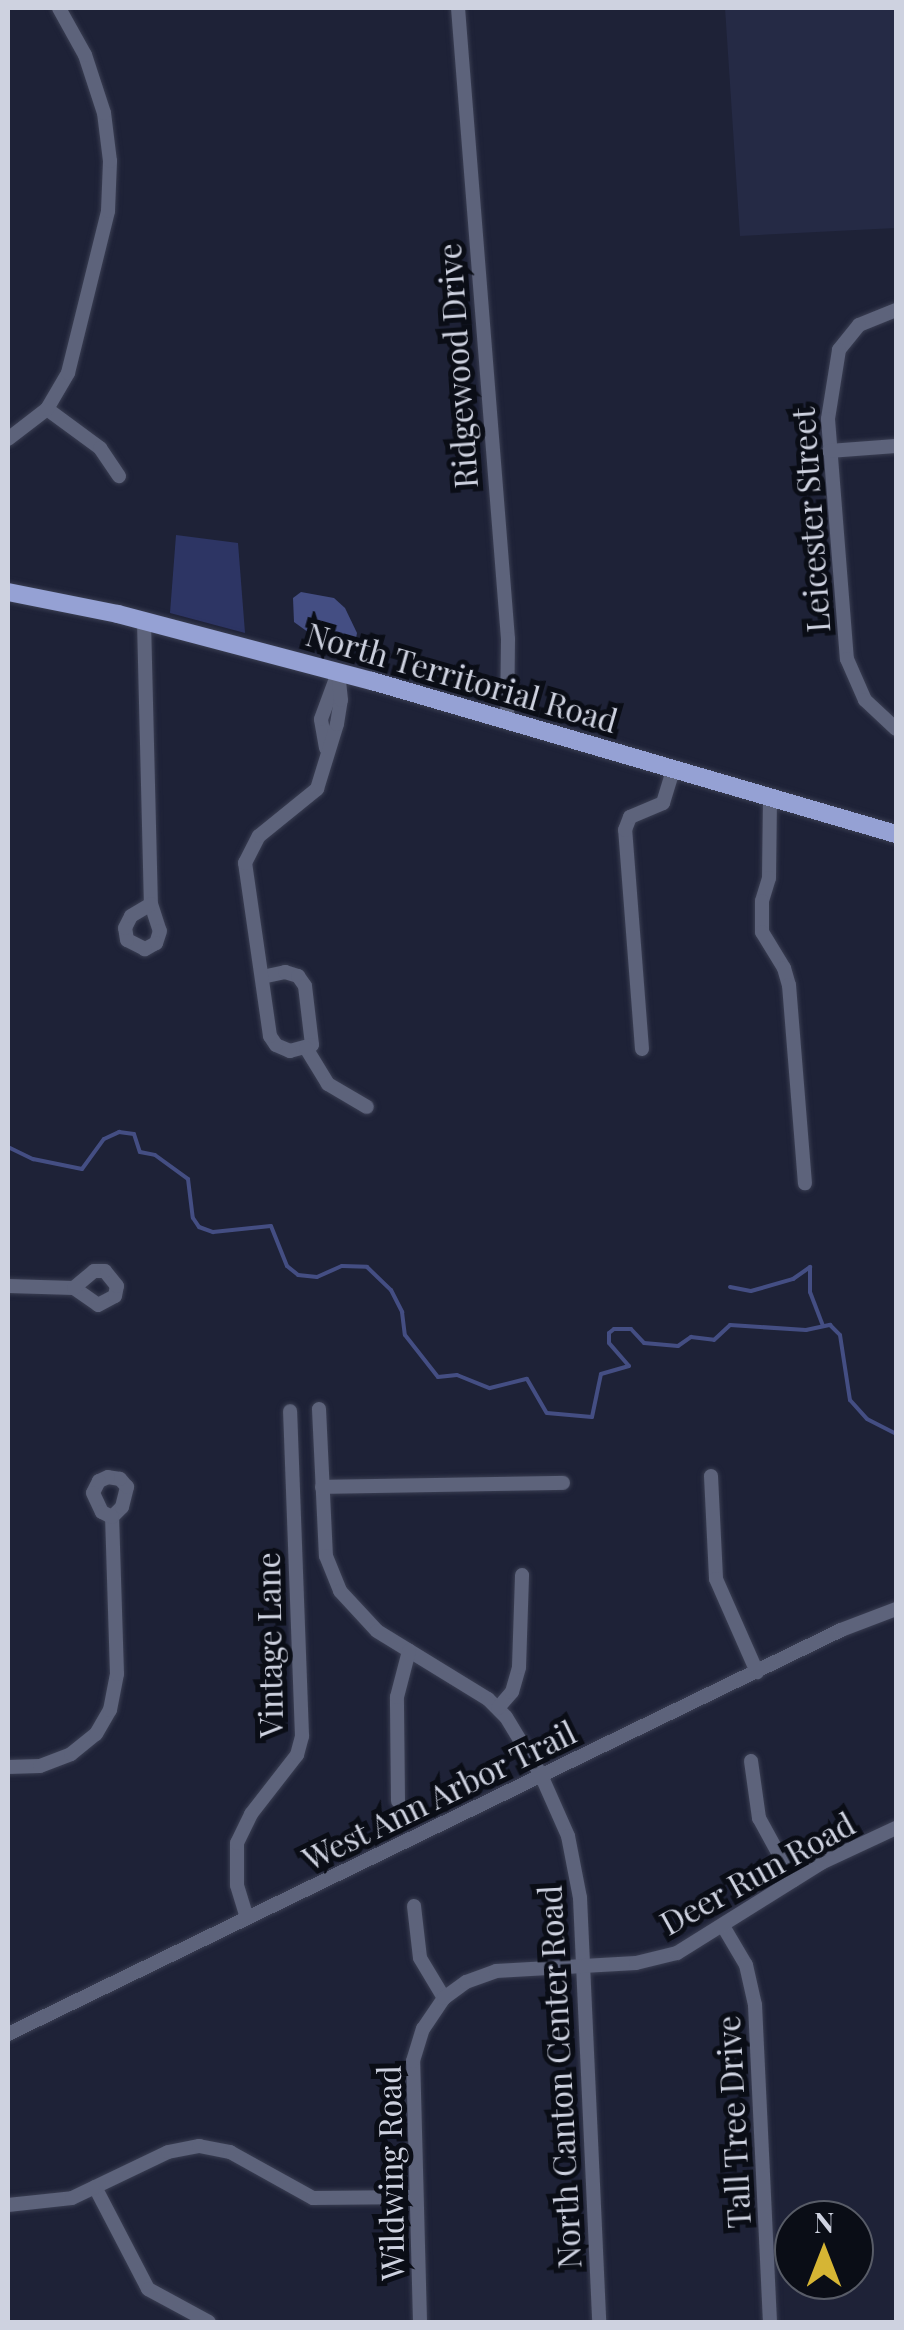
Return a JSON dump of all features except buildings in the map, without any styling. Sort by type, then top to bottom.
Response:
[{"type":"main road","name":"North Territorial Road","points":[[8,592],[144,621],[338,672],[896,834]]},
{"type":"street","points":[[8,439],[47,410],[68,373],[96,266],[110,186],[108,136],[97,87],[59,8]]},
{"type":"street","name":"Ridgewood Drive","points":[[458,8],[508,639],[508,720]]},
{"type":"street","name":"Leicester Street","points":[[896,310],[876,316],[848,336],[839,350],[829,392],[829,450],[848,659],[865,700],[896,729]]},
{"type":"street","points":[[47,410],[100,448],[119,476]]},
{"type":"street","points":[[829,450],[896,446]]},
{"type":"street","points":[[144,621],[151,904]]},
{"type":"street","points":[[262,977],[285,972],[298,976],[304,986],[314,1036],[312,1045],[290,1051],[276,1045],[270,1036],[245,863],[259,836],[313,795],[341,700],[338,672]]},
{"type":"street","points":[[642,1049],[625,830],[630,816],[663,803],[674,768]]},
{"type":"street","points":[[770,796],[770,878],[762,901],[762,932],[784,968],[788,985],[805,1183]]},
{"type":"street","points":[[306,1048],[328,1084],[367,1107]]},
{"type":"street","points":[[8,1286],[74,1288]]},
{"type":"street","points":[[319,1409],[326,1556],[340,1591],[366,1622],[498,1708],[512,1692],[519,1667],[522,1575]]},
{"type":"street","name":"Vintage Lane","points":[[247,1918],[236,1885],[236,1844],[251,1814],[297,1755],[302,1736],[290,1410]]},
{"type":"street","points":[[711,1476],[716,1579],[757,1672]]},
{"type":"street","points":[[322,1487],[562,1483]]},
{"type":"street","points":[[8,1767],[40,1766],[71,1754],[96,1734],[110,1710],[117,1674],[112,1517]]},
{"type":"street","name":"West Ann Arbor Trail","points":[[8,2034],[757,1672],[896,1609]]},
{"type":"street","points":[[398,1801],[397,1697],[410,1651]]},
{"type":"street","name":"North Canton Center Road","points":[[498,1708],[542,1776],[574,1858],[583,1966],[599,2322]]},
{"type":"street","points":[[751,1761],[759,1818],[793,1880]]},
{"type":"street","name":"Deer Run Road","points":[[583,1966],[659,1958],[690,1947],[793,1880],[896,1828]]},
{"type":"street","points":[[414,1906],[420,1958],[444,1998],[466,1982],[496,1971],[583,1966]]},
{"type":"street","name":"Tall Tree Drive","points":[[723,1926],[746,1965],[755,2006],[770,2322]]},
{"type":"street","name":"Wildwing Road","points":[[420,2322],[413,2061],[424,2029],[444,1998]]},
{"type":"street","points":[[8,2205],[54,2203],[168,2152],[199,2146],[230,2152],[313,2198],[416,2197]]},
{"type":"street","points":[[95,2187],[148,2289],[209,2322]]},
{"type":"shaded area","points":[[725,8],[896,8],[896,228],[740,236]]},
{"type":"shaded area","points":[[176,535],[238,543],[245,633],[170,613]]},
{"type":"shaded area","points":[[301,592],[334,598],[345,608],[357,633],[354,649],[319,640],[294,622],[293,598]]},
{"type":"waterway","points":[[8,1147],[33,1159],[82,1169],[104,1139],[119,1132],[134,1134],[140,1152],[155,1155],[188,1179],[193,1218],[199,1227],[213,1232],[271,1226],[287,1266],[298,1275],[317,1277],[342,1266],[367,1267],[391,1290],[402,1312],[405,1335],[438,1377],[457,1375],[490,1388],[527,1379],[547,1413],[592,1417],[601,1374],[629,1366],[609,1343],[609,1333],[614,1329],[631,1329],[644,1343],[678,1346],[691,1337],[714,1340],[730,1325],[806,1330],[830,1325],[840,1335],[850,1400],[867,1419],[896,1434]]},
{"type":"waterway","points":[[730,1287],[751,1291],[793,1279],[810,1267],[810,1292],[823,1326]]}]
